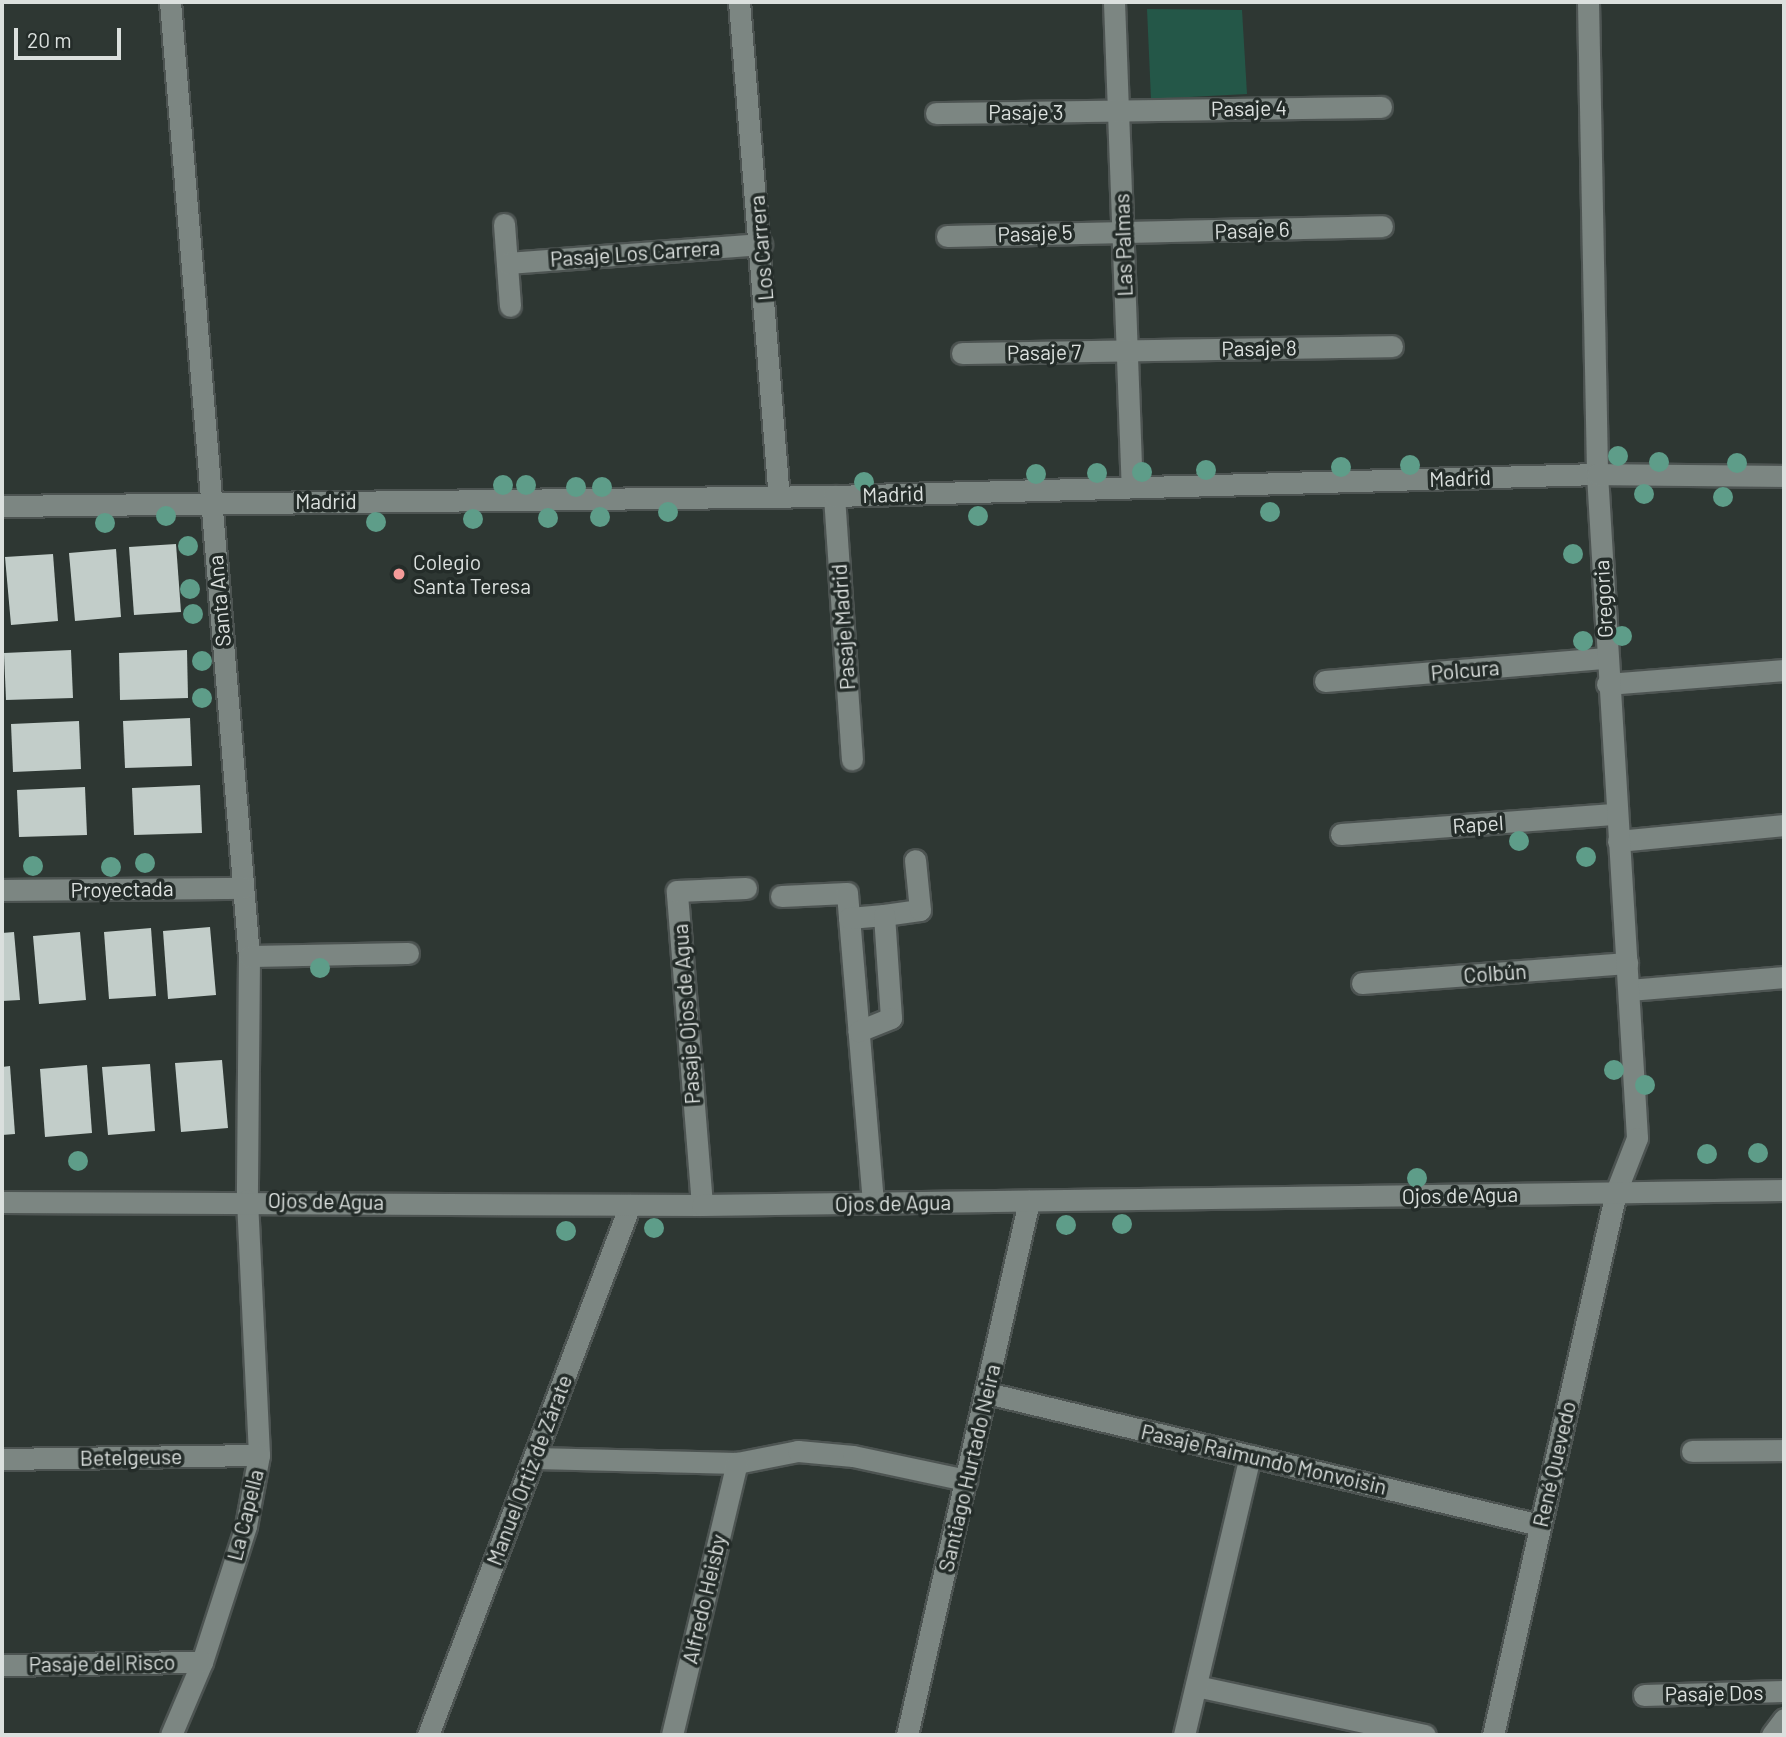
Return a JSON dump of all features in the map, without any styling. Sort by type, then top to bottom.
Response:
[{"type":"street","name":"Santa Ana","points":[[170,2],[248,956],[247,1200]]},
{"type":"street","name":"Los Carrera","points":[[739,2],[761,244],[779,495]]},
{"type":"street","name":"Las Palmas","points":[[1114,2],[1132,487]]},
{"type":"street","name":"Gregoria","points":[[1588,2],[1597,474],[1607,684],[1628,963],[1637,1138],[1616,1192]]},
{"type":"street","name":"Pasaje 4","points":[[1116,111],[1381,107]]},
{"type":"street","name":"Pasaje 3","points":[[936,113],[1116,111]]},
{"type":"street","points":[[504,224],[510,306]]},
{"type":"street","name":"Pasaje 6","points":[[1123,230],[1382,226]]},
{"type":"street","name":"Pasaje 5","points":[[947,236],[1123,230]]},
{"type":"street","name":"Pasaje Los Carrera","points":[[508,263],[761,244]]},
{"type":"street","name":"Pasaje 8","points":[[1127,351],[1392,346]]},
{"type":"street","name":"Pasaje 7","points":[[962,353],[1127,351]]},
{"type":"street","name":"Madrid","points":[[2,506],[834,496],[1597,474],[1784,476]]},
{"type":"street","name":"Pasaje Madrid","points":[[834,496],[852,759]]},
{"type":"street","name":"Polcura","points":[[1325,681],[1606,658]]},
{"type":"street","points":[[1607,684],[1784,670]]},
{"type":"street","name":"Rapel","points":[[1340,834],[1616,814]]},
{"type":"street","points":[[1618,841],[1784,825]]},
{"type":"street","points":[[849,918],[920,910],[915,860]]},
{"type":"street","name":"Proyectada","points":[[2,890],[243,888]]},
{"type":"street","name":"Pasaje Ojos de Agua","points":[[702,1205],[677,891],[746,888]]},
{"type":"street","points":[[781,896],[847,893],[873,1203]]},
{"type":"street","points":[[859,1031],[891,1017],[884,915]]},
{"type":"street","points":[[248,956],[408,953]]},
{"type":"street","name":"Colbún","points":[[1362,983],[1628,963]]},
{"type":"street","points":[[1629,990],[1784,977]]},
{"type":"street","name":"Ojos de Agua","points":[[2,1202],[247,1200],[702,1205],[1784,1190]]},
{"type":"street","name":"René Quevedo","points":[[1493,1735],[1616,1192]]},
{"type":"street","name":"La Capella","points":[[171,1735],[202,1662],[246,1526],[259,1455],[247,1200]]},
{"type":"street","name":"Santiago Hurtado Neira","points":[[907,1735],[1029,1201]]},
{"type":"street","name":"Manuel Ortiz de Zárate","points":[[428,1735],[630,1205]]},
{"type":"street","name":"Pasaje Raimundo Monvoisin","points":[[987,1393],[1540,1525]]},
{"type":"street","points":[[1692,1451],[1784,1450]]},
{"type":"street","points":[[535,1458],[737,1462],[798,1451],[853,1456],[966,1480]]},
{"type":"street","name":"Betelgeuse","points":[[2,1459],[259,1455]]},
{"type":"street","points":[[1184,1735],[1250,1457]]},
{"type":"street","name":"Alfredo Heisby","points":[[672,1735],[737,1462]]},
{"type":"street","name":"Pasaje del Risco","points":[[2,1665],[202,1662]]},
{"type":"street","points":[[1196,1686],[1425,1735]]},
{"type":"street","name":"Pasaje Dos","points":[[1644,1695],[1784,1691]]},
{"type":"street","points":[[1772,1735],[1784,1719]]},
{"type":"green space","points":[[1147,9],[1242,10],[1247,94],[1151,99]]},
{"type":"building","points":[[176,544],[181,612],[134,615],[129,547]]},
{"type":"building","points":[[116,549],[121,617],[75,621],[69,553]]},
{"type":"building","points":[[53,554],[58,621],[11,625],[5,557]]},
{"type":"building","points":[[71,650],[73,698],[6,700],[4,653]]},
{"type":"building","points":[[187,650],[188,698],[120,700],[119,653]]},
{"type":"building","points":[[190,718],[192,766],[125,768],[123,721]]},
{"type":"building","points":[[79,721],[81,769],[13,772],[11,724]]},
{"type":"building","points":[[200,785],[202,833],[134,835],[132,788]]},
{"type":"building","points":[[85,787],[87,835],[19,837],[17,790]]},
{"type":"building","points":[[210,927],[216,995],[168,999],[163,931]]},
{"type":"building","points":[[151,928],[156,996],[109,999],[104,932]]},
{"type":"building","points":[[14,932],[20,1000],[2,1001],[2,933]]},
{"type":"building","points":[[80,932],[86,1000],[39,1004],[33,936]]},
{"type":"building","points":[[222,1060],[228,1128],[181,1132],[175,1063]]},
{"type":"building","points":[[150,1064],[155,1131],[108,1135],[102,1067]]},
{"type":"building","points":[[87,1065],[92,1133],[45,1137],[40,1069]]},
{"type":"building","points":[[10,1066],[15,1134],[2,1135],[2,1067]]},
{"type":"place","name":"Colegio Santa Teresa","points":[[399,574]]}]
